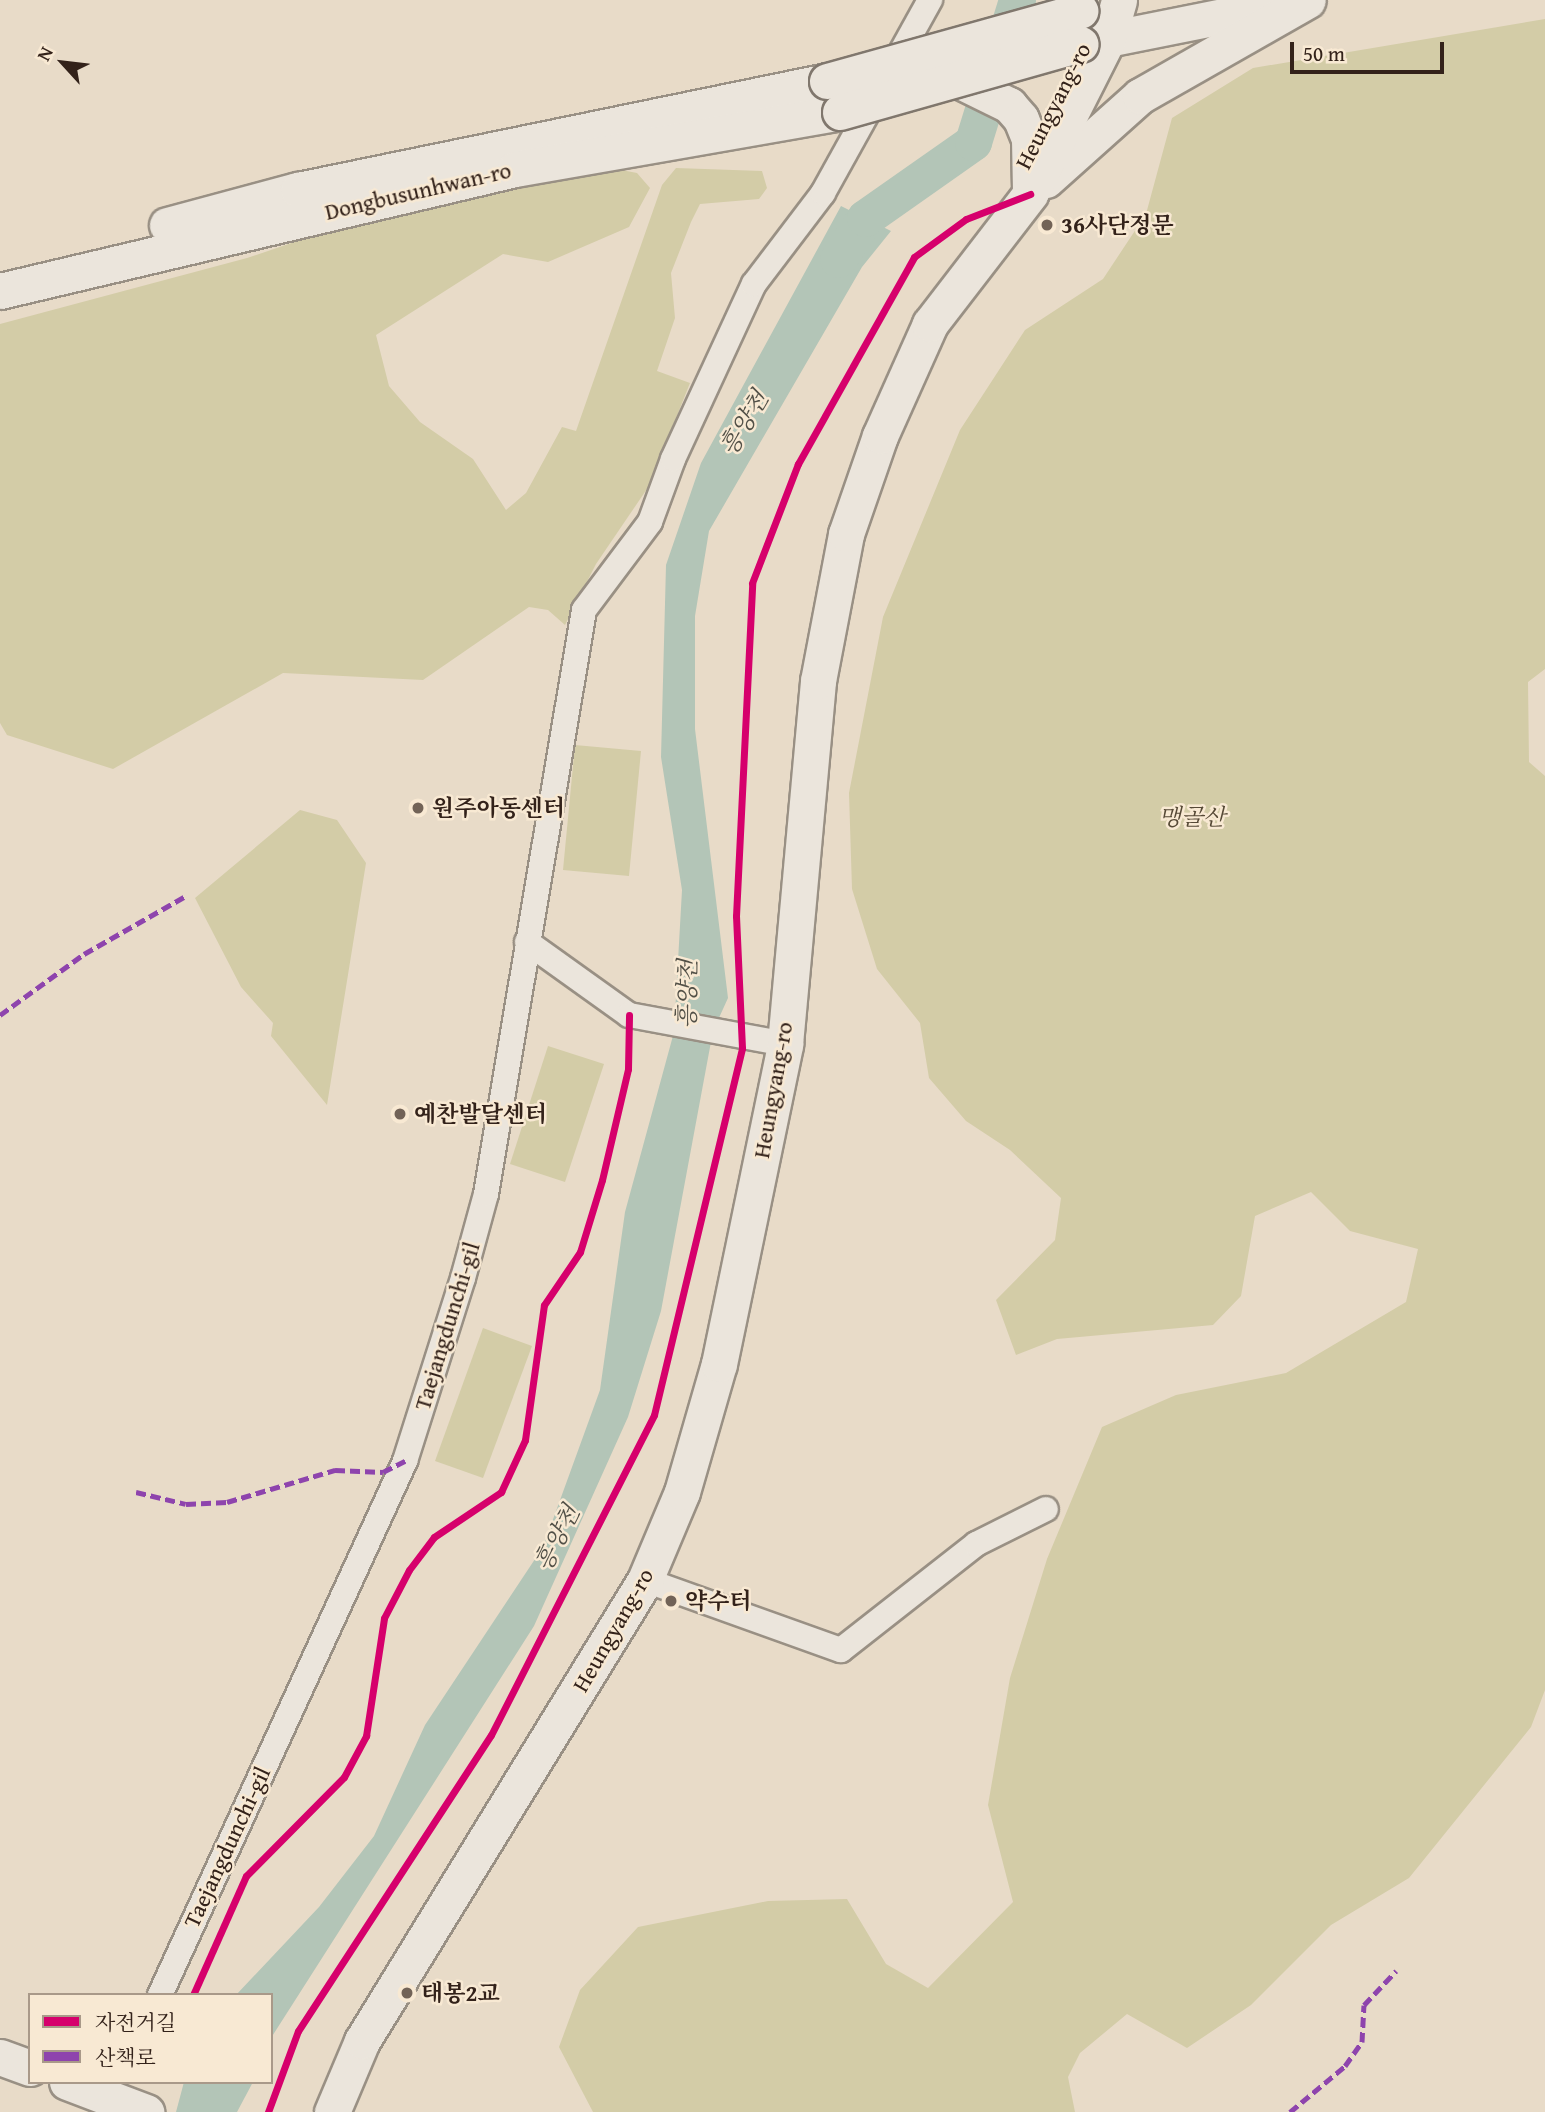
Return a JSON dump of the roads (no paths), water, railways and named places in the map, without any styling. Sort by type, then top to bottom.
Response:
[{"type":"street","name":"Taejangdunchi-gil","points":[[161,1993],[405,1461],[486,1194],[584,610],[650,522],[673,458],[754,284],[823,193],[930,0]]},
{"type":"street","points":[[1090,31],[1120,0]]},
{"type":"street","points":[[1090,31],[1307,0]]},
{"type":"street","points":[[1030,194],[1140,96],[1307,0]]},
{"type":"street","name":"Dongbusunhwan-ro","points":[[0,269],[298,190],[827,80],[1090,31]]},
{"type":"street","name":"Dongbusunhwan-ro","points":[[0,291],[515,169],[840,113],[960,81],[1090,31]]},
{"type":"street","name":"Heungyang-ro","points":[[332,2112],[362,2041],[645,1580],[682,1492],[719,1364],[770,1042],[818,681],[846,534],[880,436],[930,324],[1030,194],[1090,31]]},
{"type":"street","points":[[960,81],[1009,105],[1029,139],[1030,194]]},
{"type":"street","points":[[527,942],[629,1015],[770,1042]]},
{"type":"street","points":[[645,1580],[841,1650],[976,1544],[1046,1508]]},
{"type":"street","points":[[0,2057],[28,2067]]},
{"type":"street","points":[[73,2084],[146,2112]]},
{"type":"water","points":[[841,206],[891,231],[862,267],[709,531],[695,616],[695,729],[728,998],[713,1031],[661,1311],[628,1417],[534,1626],[273,2035],[273,1993],[238,1993],[319,1907],[374,1836],[425,1725],[543,1547],[600,1390],[625,1212],[674,1032],[682,890],[661,757],[666,565],[701,463]]},
{"type":"water","points":[[183,2084],[252,2084],[237,2112],[176,2112]]},
{"type":"waterway","name":"흥양천","points":[[838,259],[865,218],[973,142],[1017,0]]},
{"type":"place","name":"36사단정문","points":[[1047,225]]},
{"type":"place","name":"원주아동센터","points":[[418,808]]},
{"type":"place","name":"예찬발달센터","points":[[400,1114]]},
{"type":"place","name":"약수터","points":[[671,1601]]},
{"type":"place","name":"태봉2교","points":[[407,1993]]},
{"type":"park label","name":"맹골산","points":[[1192,817]]}]
